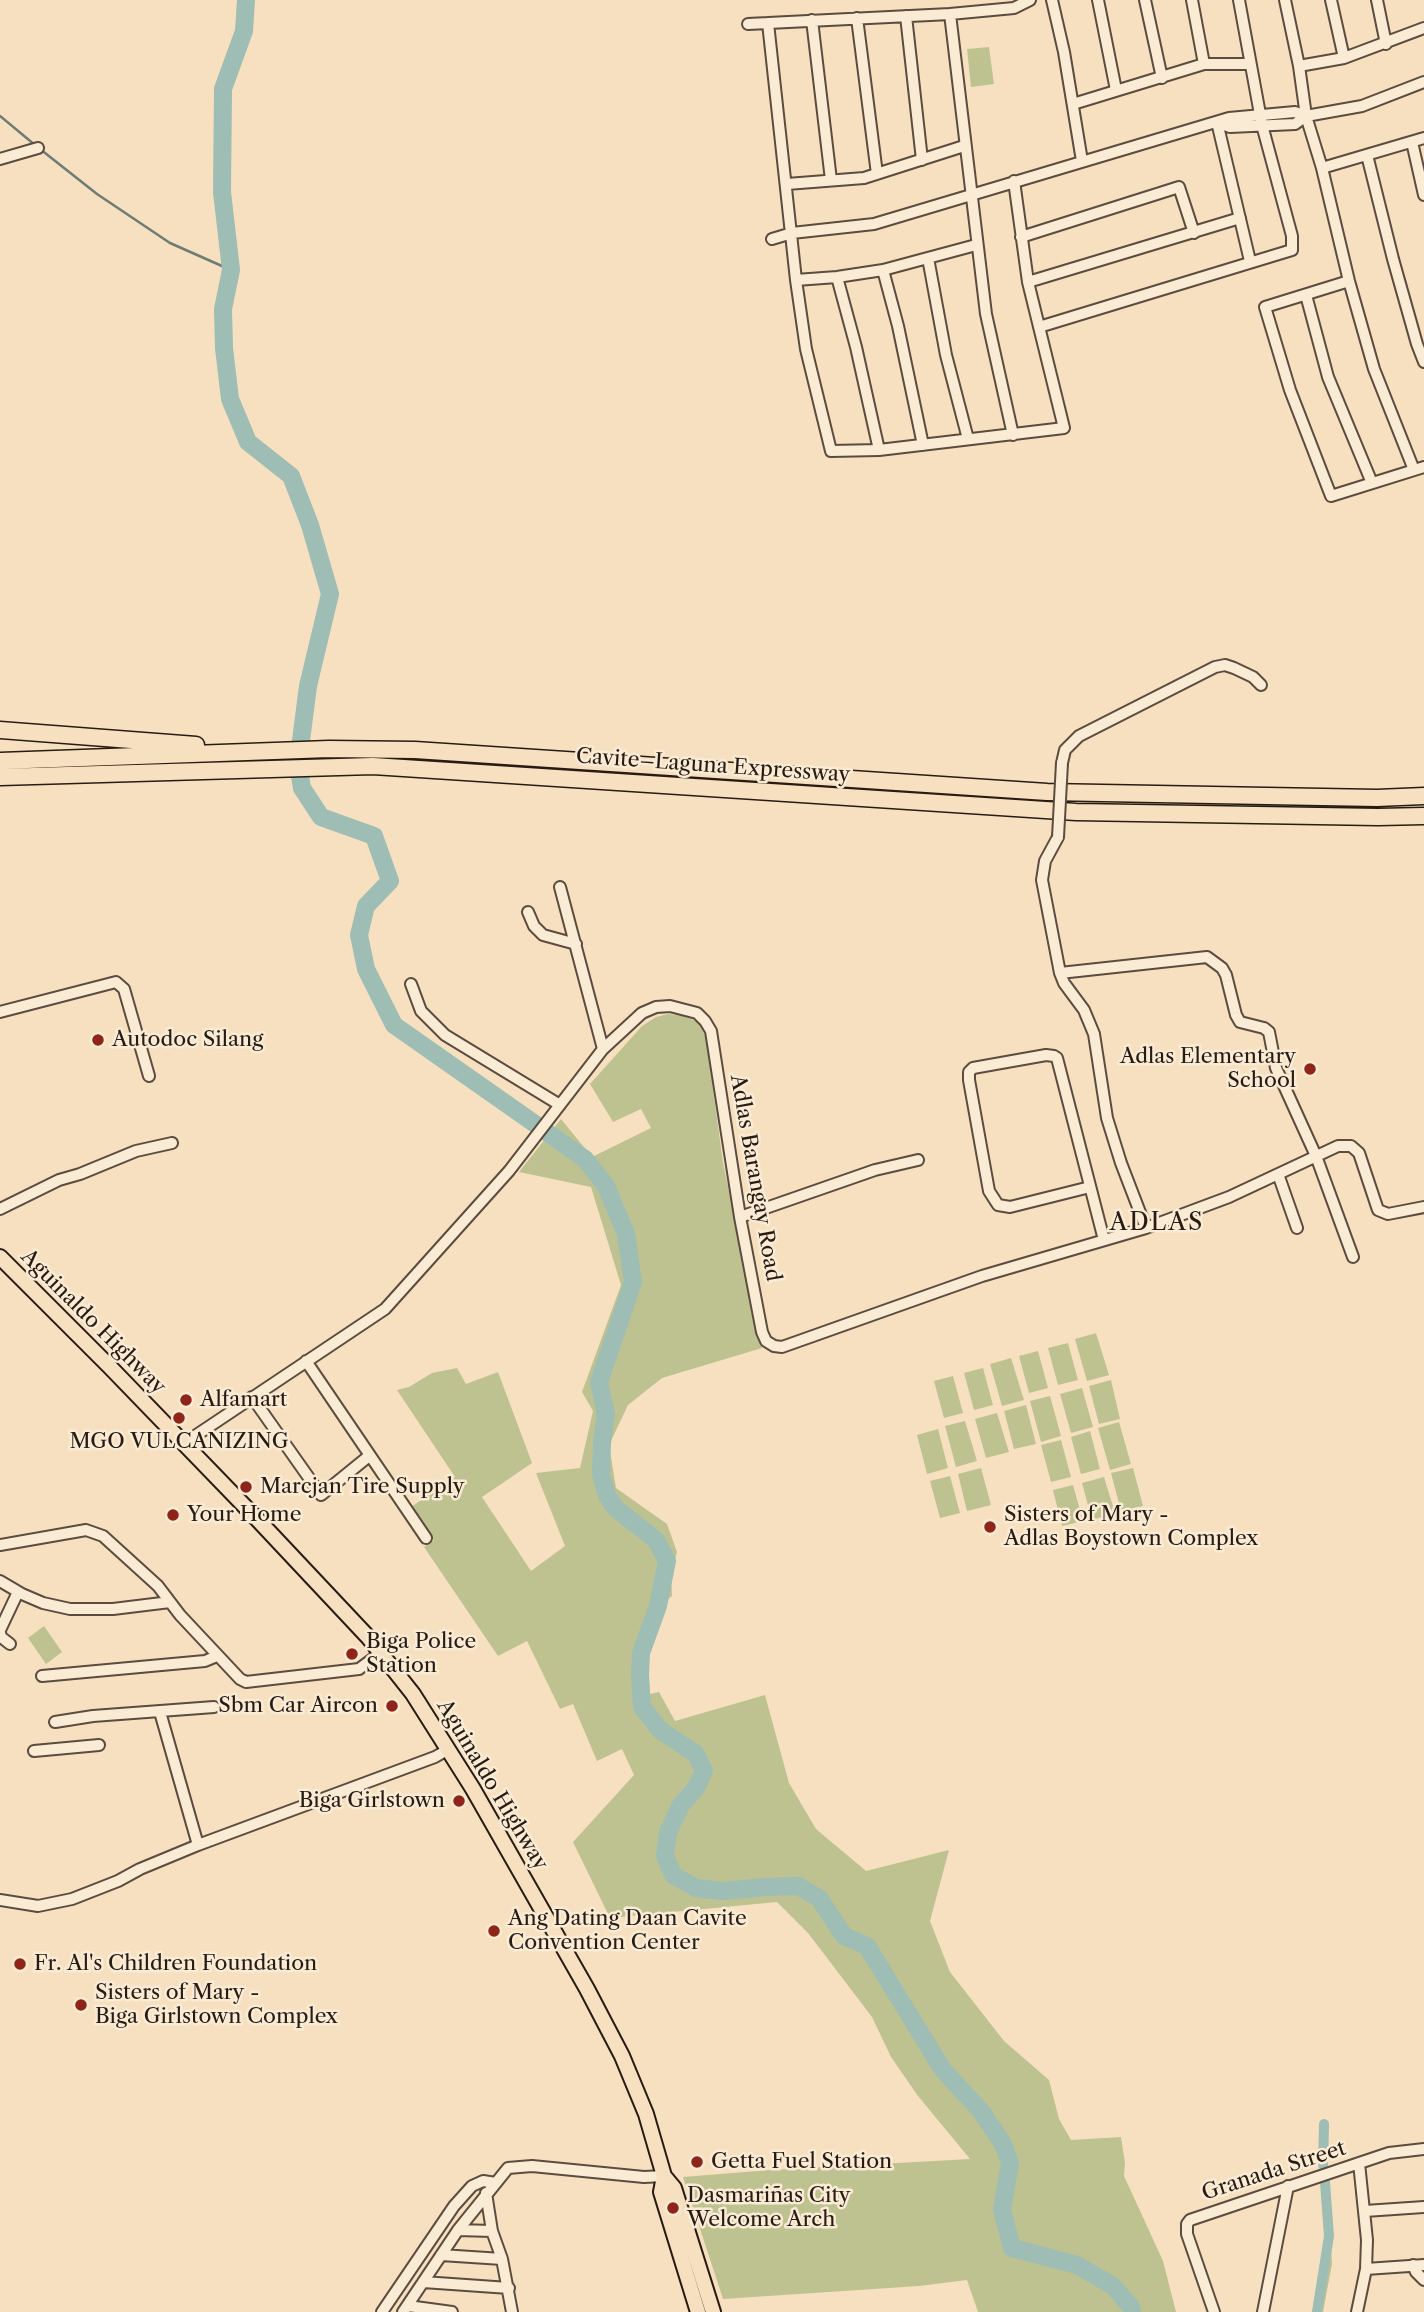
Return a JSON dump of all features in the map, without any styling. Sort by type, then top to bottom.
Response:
[{"type":"highway","points":[[0,730],[278,751]]},
{"type":"highway","name":"Cavite–Laguna Expressway","points":[[0,761],[329,749],[415,750],[1047,792],[1424,796]]},
{"type":"highway","name":"Cavite–Laguna Expressway","points":[[0,777],[329,766],[417,768],[1076,812],[1424,816]]},
{"type":"main road","name":"Aguinaldo Highway","points":[[0,1257],[258,1520],[398,1672],[449,1749],[608,2028],[646,2114],[664,2176],[674,2189],[713,2312]]},
{"type":"main road","name":"Aguinaldo Highway","points":[[664,2176],[661,2192],[698,2312]]},
{"type":"street","points":[[748,24],[950,14],[1014,8],[1030,0]]},
{"type":"street","points":[[1052,0],[1082,161]]},
{"type":"street","points":[[1098,0],[1116,90]]},
{"type":"street","points":[[1145,0],[1163,78]]},
{"type":"street","points":[[1192,0],[1204,64]]},
{"type":"street","points":[[1039,327],[1292,250],[1294,243],[1261,121],[1239,0]]},
{"type":"street","points":[[1285,0],[1306,116],[1374,369],[1419,469],[1331,496],[1290,390],[1265,307],[1349,281]]},
{"type":"street","points":[[1331,0],[1344,58]]},
{"type":"street","points":[[1377,0],[1386,44]]},
{"type":"street","points":[[950,14],[986,314],[1013,435]]},
{"type":"street","points":[[906,16],[922,160]]},
{"type":"street","points":[[857,18],[877,174]]},
{"type":"street","points":[[812,20],[831,180]]},
{"type":"street","points":[[768,23],[806,349],[831,451],[879,450],[1064,428],[1028,282],[1014,181]]},
{"type":"street","points":[[1299,66],[1344,58],[1424,28]]},
{"type":"street","points":[[1073,104],[1204,64],[1250,64]]},
{"type":"street","points":[[772,239],[792,233],[874,224],[1229,118],[1261,121],[1295,112],[1306,116],[1362,106],[1424,82]]},
{"type":"street","points":[[1217,122],[1250,261]]},
{"type":"street","points":[[1322,168],[1424,138]]},
{"type":"street","points":[[1412,142],[1424,195]]},
{"type":"street","points":[[786,184],[864,178],[964,146]]},
{"type":"street","points":[[0,159],[38,148]]},
{"type":"street","points":[[1367,155],[1393,259],[1424,362]]},
{"type":"street","points":[[1021,237],[1179,187],[1194,233]]},
{"type":"street","points":[[1028,282],[1240,218]]},
{"type":"street","points":[[796,281],[883,270],[976,245]]},
{"type":"street","points":[[928,258],[946,355],[968,439]]},
{"type":"street","points":[[883,270],[898,326],[923,445]]},
{"type":"street","points":[[836,278],[856,347],[879,450]]},
{"type":"street","points":[[1306,295],[1328,377],[1372,483]]},
{"type":"street","points":[[1146,1228],[1121,1163],[1108,1118],[1094,1034],[1084,1010],[1060,973],[1042,880],[1045,862],[1058,837],[1062,763],[1068,744],[1079,736],[1215,667],[1225,665],[1234,668],[1253,677],[1261,685]]},
{"type":"street","points":[[560,887],[603,1049]]},
{"type":"street","points":[[528,912],[534,926],[542,935],[576,944]]},
{"type":"street","points":[[1060,973],[1207,957],[1226,975],[1240,1022],[1264,1028],[1269,1032],[1276,1068],[1316,1156],[1353,1257]]},
{"type":"street","points":[[0,1012],[116,982],[124,989],[149,1076]]},
{"type":"street","points":[[411,984],[421,1011],[445,1035],[560,1105]]},
{"type":"street","name":"Adlas Barangay Road","points":[[183,1444],[385,1309],[535,1138],[603,1049],[642,1013],[656,1007],[685,1008],[697,1013],[711,1031],[740,1217],[762,1332],[766,1341],[774,1346],[782,1348],[973,1278],[1146,1228],[1229,1197],[1338,1146],[1351,1146],[1363,1159],[1378,1210],[1388,1214],[1424,1207]]},
{"type":"street","points":[[1090,1187],[1010,1207],[998,1205],[989,1191],[968,1080],[969,1072],[973,1068],[1046,1055],[1054,1056],[1059,1066],[1104,1240]]},
{"type":"street","points":[[0,1209],[59,1180],[136,1151],[172,1143]]},
{"type":"street","points":[[740,1217],[875,1170],[918,1160]]},
{"type":"street","points":[[1278,1174],[1297,1228]]},
{"type":"street","points":[[306,1361],[426,1538]]},
{"type":"street","points":[[252,1397],[321,1495],[369,1455]]},
{"type":"street","points":[[0,1545],[86,1530],[96,1532],[116,1546],[158,1586],[217,1656],[246,1682],[359,1669],[382,1652]]},
{"type":"street","points":[[0,1581],[43,1603],[70,1609],[113,1609],[170,1602]]},
{"type":"street","points":[[10,1644],[1,1637],[0,1632],[18,1592]]},
{"type":"street","points":[[43,1676],[205,1661],[217,1656]]},
{"type":"street","points":[[55,1723],[93,1716],[214,1707]]},
{"type":"street","points":[[160,1712],[198,1845]]},
{"type":"street","points":[[34,1751],[99,1745]]},
{"type":"street","points":[[0,1900],[38,1906],[55,1904],[118,1881],[198,1845],[435,1757],[449,1749]]},
{"type":"street","name":"Granada Street","points":[[1214,2312],[1187,2234],[1187,2224],[1194,2218],[1389,2153],[1424,2149]]},
{"type":"street","points":[[1357,2312],[1366,2269],[1365,2211],[1359,2163]]},
{"type":"street","points":[[452,2312],[405,2309],[458,2230],[508,2168],[520,2166],[644,2178],[664,2176]]},
{"type":"street","points":[[382,2312],[463,2196],[472,2186],[483,2180],[496,2183]]},
{"type":"street","points":[[1263,2312],[1288,2186]]},
{"type":"street","points":[[486,2193],[492,2231],[502,2259],[512,2312]]},
{"type":"street","points":[[1365,2211],[1424,2207]]},
{"type":"street","points":[[458,2230],[492,2231]]},
{"type":"street","points":[[441,2255],[502,2259]]},
{"type":"street","points":[[1366,2269],[1419,2265],[1424,2280]]},
{"type":"street","points":[[423,2282],[509,2288]]},
{"type":"green space","points":[[989,47],[994,84],[971,87],[967,49]]},
{"type":"green space","points":[[668,1014],[684,1016],[698,1022],[706,1037],[723,1163],[762,1348],[662,1378],[628,1405],[609,1445],[616,1488],[667,1524],[677,1552],[671,1574],[672,1596],[662,1604],[661,1619],[647,1663],[650,1694],[659,1692],[675,1721],[765,1695],[789,1783],[816,1829],[866,1871],[949,1850],[930,1921],[950,1972],[1004,2041],[1049,2080],[1059,2119],[1071,2140],[1121,2137],[1124,2176],[1163,2261],[1176,2312],[978,2312],[967,2280],[919,2286],[723,2299],[683,2177],[970,2159],[918,2096],[891,2057],[872,2017],[808,1933],[777,1902],[610,1918],[573,1842],[634,1775],[622,1749],[597,1761],[573,1704],[560,1709],[527,1641],[498,1656],[424,1547],[434,1540],[411,1507],[455,1477],[397,1390],[409,1387],[432,1373],[457,1368],[466,1384],[498,1372],[532,1463],[482,1497],[531,1571],[565,1546],[536,1473],[580,1468],[593,1411],[582,1392],[621,1285],[591,1187],[519,1172],[561,1119],[592,1157],[651,1128],[641,1109],[613,1122],[590,1084],[642,1026],[656,1017]]},
{"type":"green space","points":[[1096,1333],[1109,1375],[1087,1381],[1075,1339]]},
{"type":"green space","points":[[1068,1343],[1078,1380],[1058,1385],[1048,1348]]},
{"type":"green space","points":[[1038,1351],[1048,1388],[1029,1393],[1019,1356]]},
{"type":"green space","points":[[1011,1358],[1024,1400],[1002,1406],[990,1364]]},
{"type":"green space","points":[[983,1368],[993,1405],[974,1410],[964,1373]]},
{"type":"green space","points":[[953,1376],[963,1413],[944,1418],[934,1381]]},
{"type":"green space","points":[[1111,1380],[1120,1419],[1099,1424],[1089,1386]]},
{"type":"green space","points":[[1082,1388],[1093,1427],[1071,1433],[1060,1394]]},
{"type":"green space","points":[[1050,1396],[1061,1436],[1041,1442],[1030,1401]]},
{"type":"green space","points":[[1026,1405],[1036,1444],[1014,1449],[1004,1411]]},
{"type":"green space","points":[[997,1413],[1009,1452],[986,1458],[975,1419]]},
{"type":"green space","points":[[965,1421],[977,1461],[956,1467],[945,1426]]},
{"type":"green space","points":[[1119,1422],[1131,1464],[1110,1470],[1098,1428]]},
{"type":"green space","points":[[938,1429],[948,1468],[927,1474],[917,1435]]},
{"type":"green space","points":[[1090,1431],[1100,1469],[1081,1474],[1071,1437]]},
{"type":"green space","points":[[1061,1440],[1071,1477],[1051,1482],[1041,1445]]},
{"type":"green space","points":[[981,1468],[991,1505],[967,1511],[958,1474]]},
{"type":"green space","points":[[1133,1468],[1143,1506],[1121,1511],[1111,1473]]},
{"type":"green space","points":[[950,1476],[960,1513],[940,1518],[930,1481]]},
{"type":"green space","points":[[1104,1477],[1115,1513],[1092,1520],[1082,1483]]},
{"type":"green space","points":[[1073,1485],[1083,1521],[1062,1526],[1053,1490]]},
{"type":"green space","points":[[44,1626],[62,1652],[46,1664],[28,1638]]},
{"type":"green space","points":[[1327,2181],[1332,2264],[1323,2312],[1312,2312],[1326,2235],[1322,2183]]},
{"type":"waterway","points":[[246,0],[244,31],[223,89],[222,192],[231,270],[223,309],[224,348],[230,399],[248,442],[291,476],[310,525],[330,594],[308,686],[298,764],[302,788],[321,817],[374,836],[390,881],[366,906],[359,935],[366,969],[394,1025],[585,1159],[606,1186],[626,1234],[633,1282],[599,1382],[606,1414],[601,1475],[607,1495],[615,1508],[656,1540],[667,1561],[658,1606],[641,1653],[642,1707],[660,1730],[696,1754],[704,1771],[696,1788],[681,1805],[668,1832],[665,1856],[673,1875],[696,1888],[723,1891],[798,1886],[819,1898],[844,1936],[867,1946],[943,2070],[981,2111],[1003,2144],[1010,2163],[1002,2210],[1012,2248],[1077,2265],[1113,2286],[1131,2307],[1132,2312]]},
{"type":"waterway","points":[[0,116],[35,145]]},
{"type":"waterway","points":[[40,149],[97,194],[170,243],[231,270]]},
{"type":"waterway","points":[[1323,2165],[1324,2124]]},
{"type":"waterway","points":[[1317,2312],[1329,2236],[1325,2182]]},
{"type":"place","name":"Autodoc Silang","points":[[98,1040]]},
{"type":"place","name":"Adlas Elementary School","points":[[1310,1069]]},
{"type":"place","name":"Alfamart","points":[[186,1400]]},
{"type":"place","name":"MGO VULCANIZING","points":[[179,1418]]},
{"type":"place","name":"Marcjan Tire Supply","points":[[246,1487]]},
{"type":"place","name":"Your Home","points":[[173,1515]]},
{"type":"place","name":"Sisters of Mary - Adlas Boystown Complex","points":[[990,1527]]},
{"type":"place","name":"Biga Police Station","points":[[352,1654]]},
{"type":"place","name":"Sbm Car Aircon","points":[[392,1706]]},
{"type":"place","name":"Biga Girlstown","points":[[459,1801]]},
{"type":"place","name":"Ang Dating Daan Cavite Convention Center","points":[[494,1931]]},
{"type":"place","name":"Fr. Al's Children Foundation","points":[[20,1964]]},
{"type":"place","name":"Sisters of Mary - Biga Girlstown Complex","points":[[81,2005]]},
{"type":"place","name":"Getta Fuel Station","points":[[697,2162]]},
{"type":"place","name":"Dasmariñas City Welcome Arch","points":[[673,2208]]},
{"type":"district","name":"ADLAS","points":[[1157,1223]]}]
